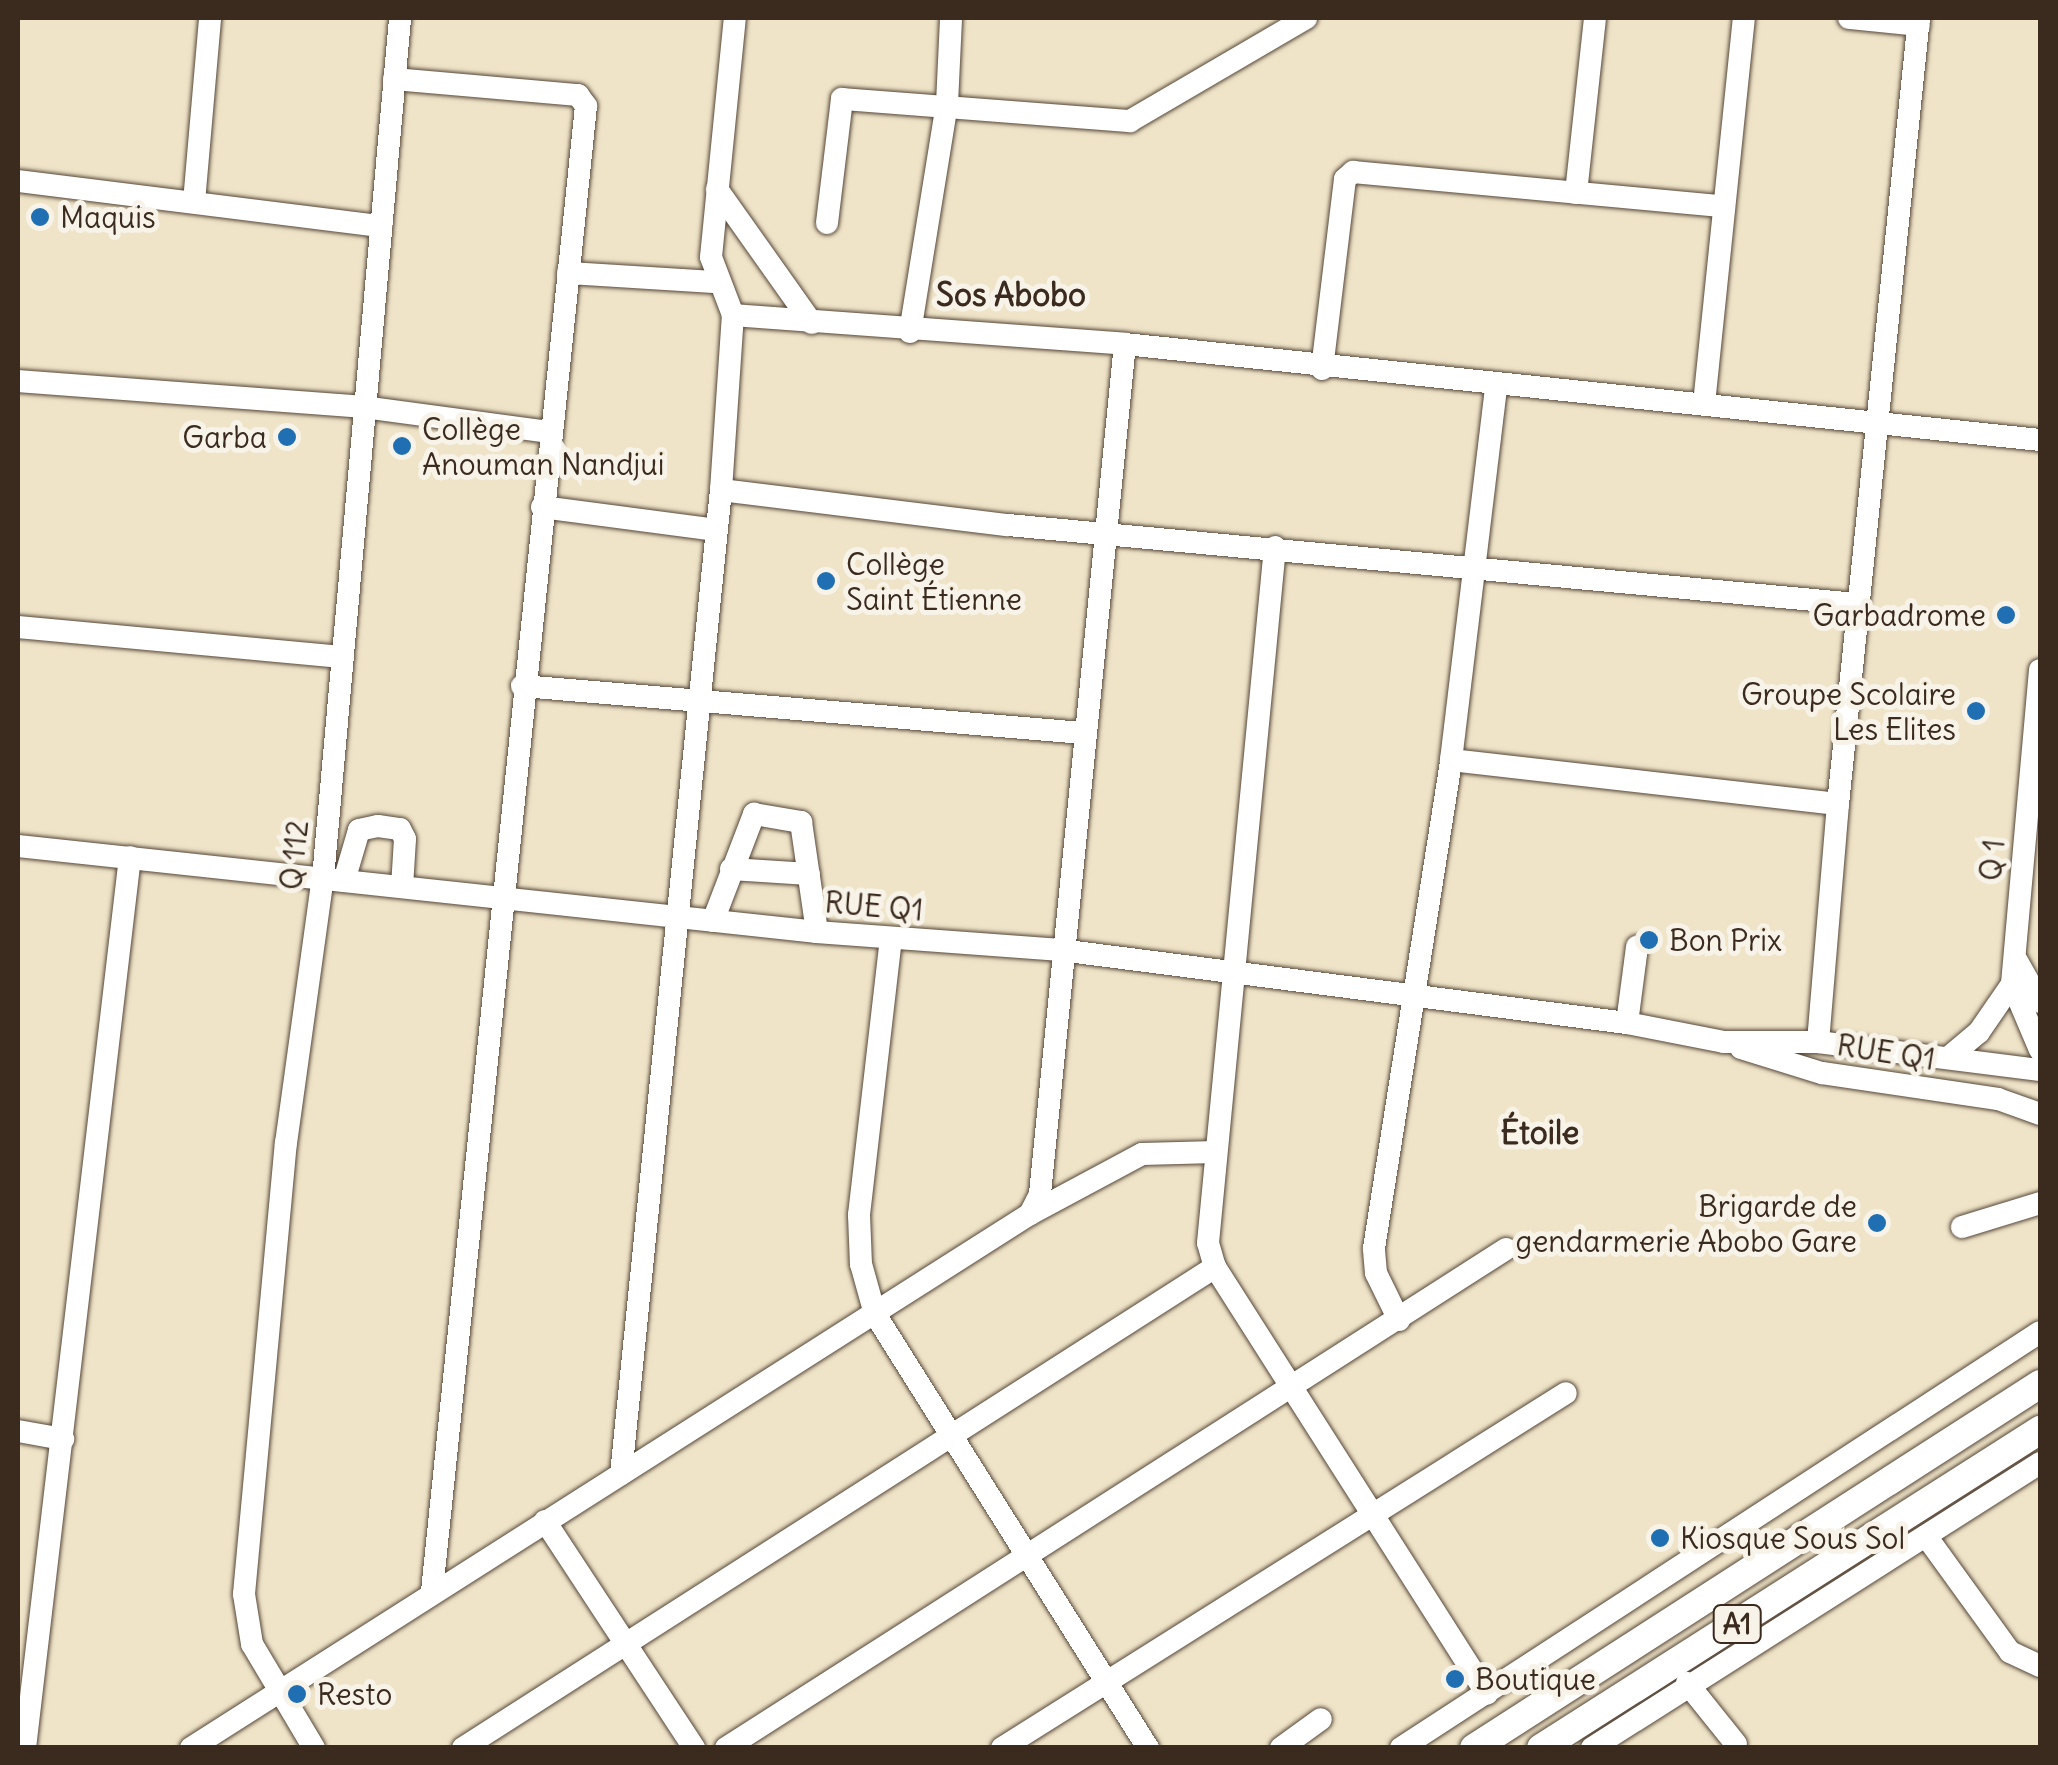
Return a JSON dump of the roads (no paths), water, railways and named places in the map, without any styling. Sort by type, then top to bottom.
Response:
[{"type":"main road","name":"A1","points":[[1474,1748],[2040,1384]]},
{"type":"main road","name":"A1","points":[[1541,1748],[2037,1443]]},
{"type":"street","points":[[194,202],[210,18]]},
{"type":"street","name":"Q 112","points":[[314,1748],[246,1628],[244,1594],[286,1143],[333,879],[342,657],[400,18]]},
{"type":"street","points":[[620,1474],[681,918],[694,701],[716,530],[734,315],[715,282],[717,189],[735,18]]},
{"type":"street","points":[[910,332],[947,104],[952,18]]},
{"type":"street","points":[[827,223],[842,99],[947,104],[1130,121],[1306,18]]},
{"type":"street","points":[[1571,18],[1595,19],[1576,193]]},
{"type":"street","points":[[1704,404],[1744,18]]},
{"type":"street","points":[[1818,1042],[1856,604],[1919,22],[1849,18]]},
{"type":"street","points":[[394,79],[584,100],[432,1592]]},
{"type":"street","points":[[1322,369],[1345,178],[1353,172],[1723,206]]},
{"type":"street","points":[[18,181],[381,226]]},
{"type":"street","points":[[717,189],[812,323]]},
{"type":"street","points":[[568,273],[715,282]]},
{"type":"street","points":[[734,315],[910,332],[1125,344],[1322,369],[2040,440]]},
{"type":"street","points":[[1030,1214],[1040,1194],[1060,950],[1125,344]]},
{"type":"street","points":[[18,381],[364,408],[550,432]]},
{"type":"street","points":[[1399,1320],[1373,1262],[1450,760],[1496,387]]},
{"type":"street","points":[[720,490],[1105,534],[1476,564],[1856,604]]},
{"type":"street","points":[[542,508],[716,530]]},
{"type":"street","points":[[1275,547],[1208,1225],[1215,1267],[1376,1514],[1486,1694]]},
{"type":"street","points":[[18,627],[342,657]]},
{"type":"street","name":"Q 1","points":[[2040,670],[2012,984],[2040,1050]]},
{"type":"street","points":[[522,686],[1083,733]]},
{"type":"street","points":[[1450,760],[1838,804]]},
{"type":"street","points":[[714,921],[754,814],[800,822],[816,932]]},
{"type":"street","points":[[333,879],[359,830],[378,826],[400,830],[405,839],[402,887]]},
{"type":"street","name":"RUE Q1","points":[[18,846],[816,932],[1060,950],[1414,994],[1627,1023],[1724,1042],[1822,1073],[1998,1099],[2040,1114]]},
{"type":"street","points":[[25,1748],[130,857]]},
{"type":"street","points":[[731,869],[809,874]]},
{"type":"street","points":[[891,938],[859,1215],[862,1264],[875,1314],[1148,1748]]},
{"type":"street","points":[[1627,1023],[1637,947]]},
{"type":"street","points":[[2013,954],[2040,1002]]},
{"type":"street","points":[[1948,1058],[1980,1032],[2012,984]]},
{"type":"street","name":"RUE Q1","points":[[1724,1042],[1818,1042],[2040,1070]]},
{"type":"street","points":[[191,1748],[279,1688],[1030,1214],[1142,1154],[1216,1152]]},
{"type":"street","points":[[1962,1226],[2040,1203]]},
{"type":"street","points":[[726,1748],[1506,1249]]},
{"type":"street","points":[[463,1748],[1215,1267]]},
{"type":"street","points":[[1401,1748],[2040,1332]]},
{"type":"street","points":[[1002,1748],[1566,1392]]},
{"type":"street","points":[[18,1430],[64,1438]]},
{"type":"street","points":[[1592,1748],[1687,1682],[1926,1536],[2037,1443]]},
{"type":"street","points":[[545,1521],[694,1748]]},
{"type":"street","points":[[1926,1536],[2010,1652],[2040,1666]]},
{"type":"street","points":[[1687,1682],[1736,1744]]},
{"type":"street","points":[[1280,1748],[1321,1718]]},
{"type":"place","name":"Maquis","points":[[40,217]]},
{"type":"place","name":"Garba","points":[[287,437]]},
{"type":"place","name":"Collège Anouman Nandjui","points":[[402,446]]},
{"type":"place","name":"Collège Saint Étienne","points":[[826,581]]},
{"type":"place","name":"Garbadrome","points":[[2006,615]]},
{"type":"place","name":"Groupe Scolaire Les Elites","points":[[1976,711]]},
{"type":"place","name":"Bon Prix","points":[[1649,940]]},
{"type":"place","name":"Brigarde de gendarmerie Abobo Gare","points":[[1877,1223]]},
{"type":"place","name":"Kiosque Sous Sol","points":[[1660,1538]]},
{"type":"place","name":"Boutique","points":[[1455,1679]]},
{"type":"place","name":"Resto","points":[[297,1694]]},
{"type":"district","name":"Sos Abobo","points":[[1011,295]]},
{"type":"district","name":"Étoile","points":[[1540,1133]]}]
